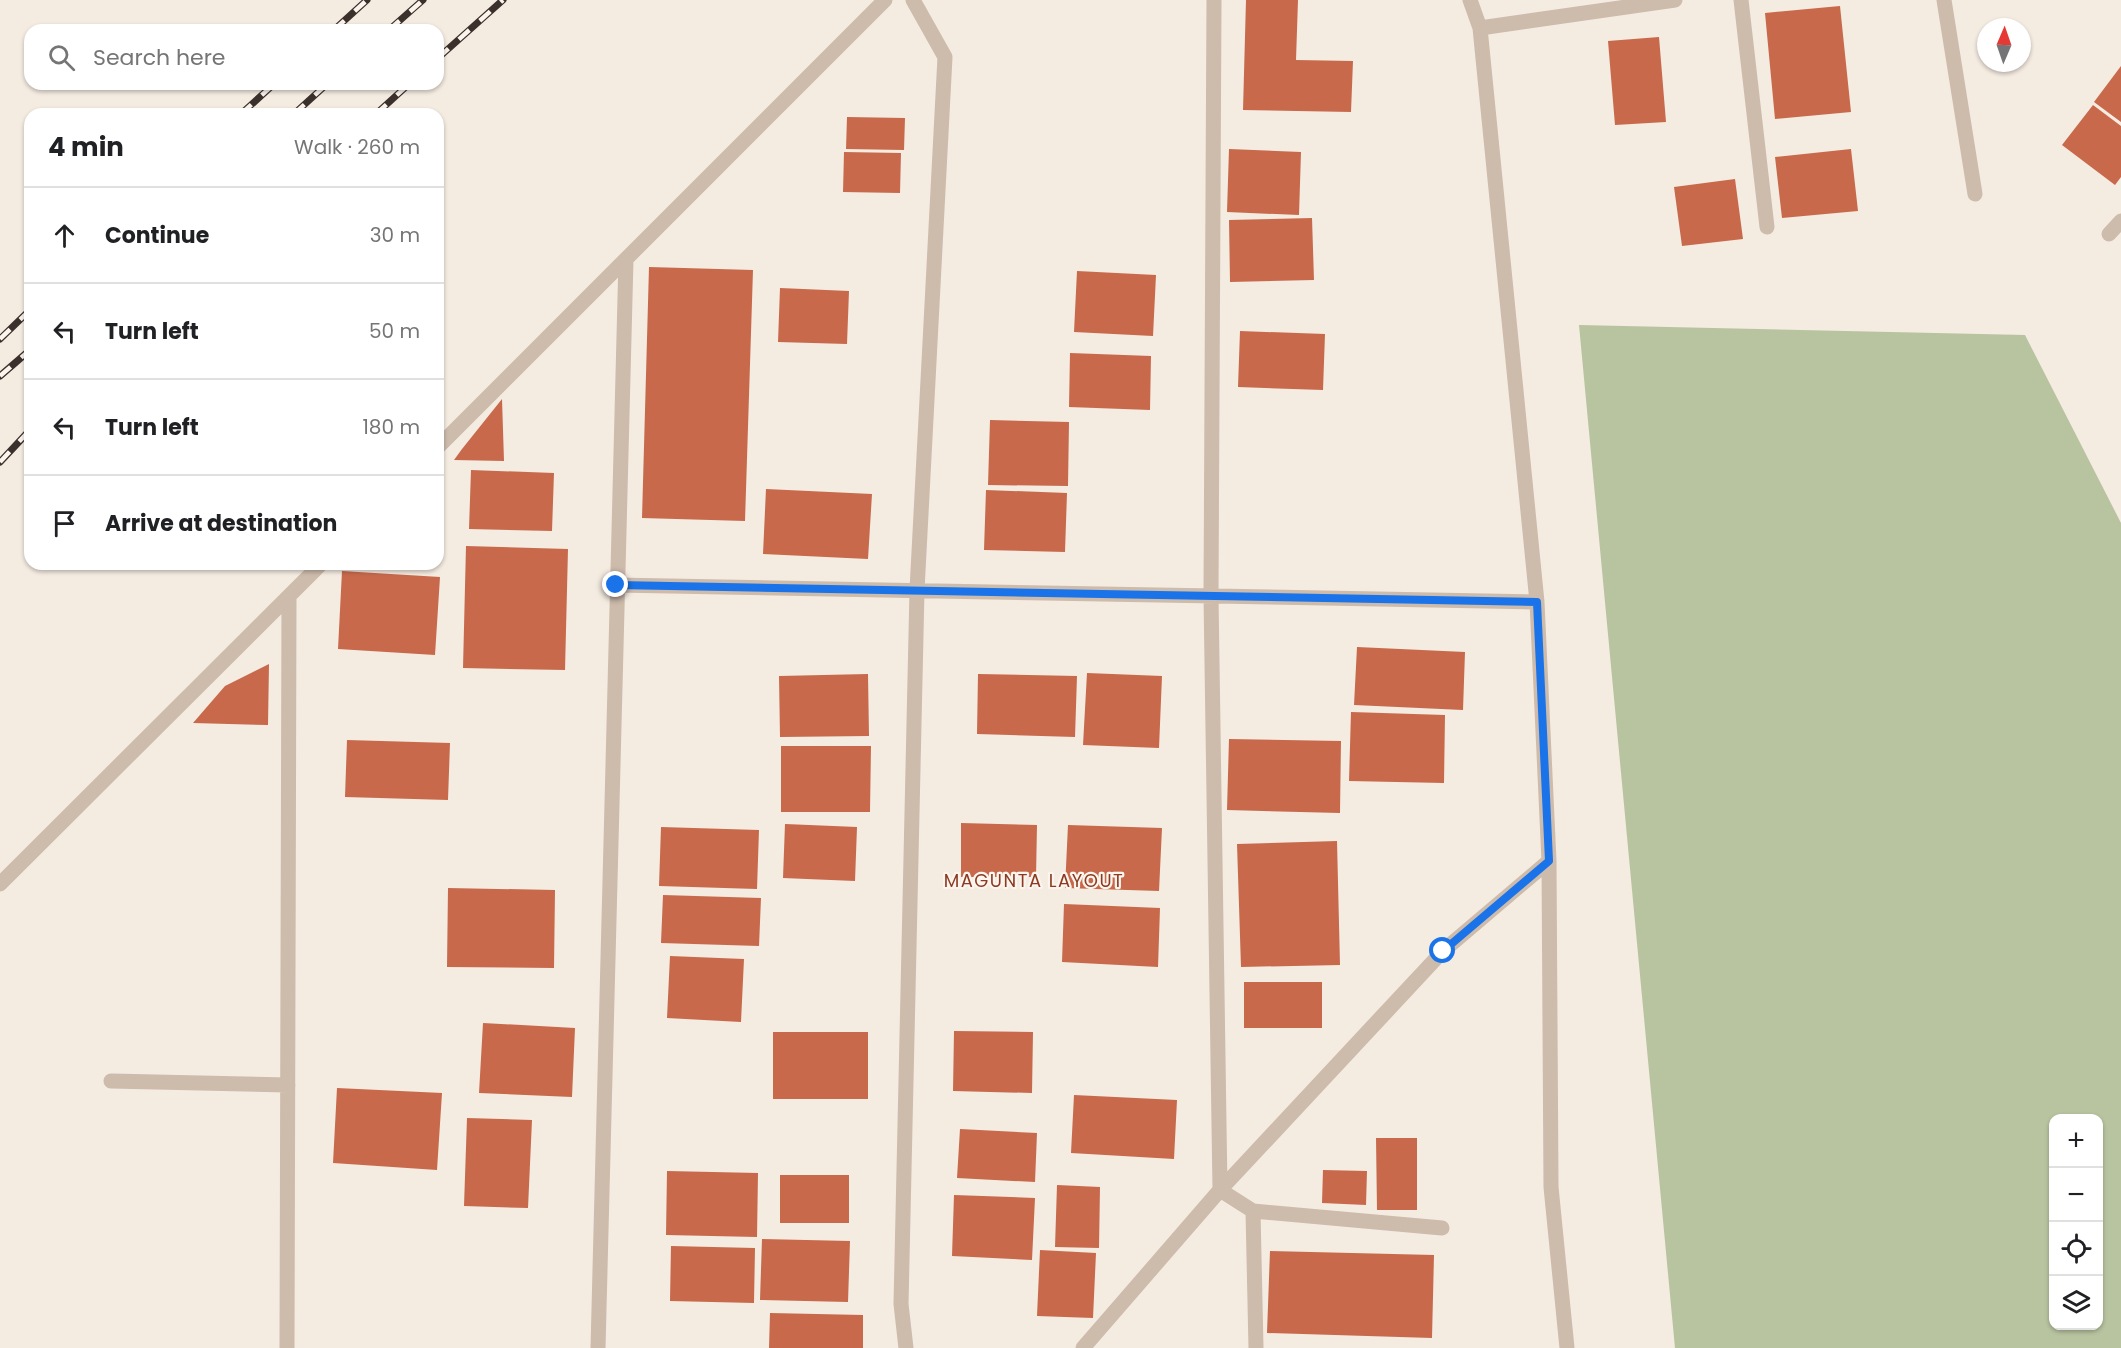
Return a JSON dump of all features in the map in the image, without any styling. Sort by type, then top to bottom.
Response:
[{"type":"street","points":[[444,441],[885,0]]},
{"type":"street","points":[[906,1348],[901,1304],[918,590],[945,57],[914,0]]},
{"type":"street","points":[[1214,0],[1210,596],[1220,1191]]},
{"type":"street","points":[[1470,0],[1480,28],[1537,602],[1549,861],[1551,1187],[1567,1348]]},
{"type":"street","points":[[1480,28],[1675,0]]},
{"type":"street","points":[[1741,0],[1767,227]]},
{"type":"street","points":[[1944,0],[1975,194]]},
{"type":"street","points":[[2109,234],[2121,221]]},
{"type":"street","points":[[598,1348],[626,259]]},
{"type":"street","points":[[0,884],[315,570]]},
{"type":"street","points":[[616,585],[1537,602]]},
{"type":"street","points":[[287,1348],[289,596]]},
{"type":"street","points":[[1083,1348],[1220,1191],[1443,951],[1549,861]]},
{"type":"street","points":[[111,1081],[288,1085]]},
{"type":"street","points":[[1220,1191],[1253,1211],[1443,1228]]},
{"type":"street","points":[[1253,1211],[1256,1348]]},
{"type":"green space","points":[[1579,325],[2025,335],[2121,523],[2121,1348],[1675,1348]]},
{"type":"building","points":[[1246,0],[1298,0],[1296,60],[1353,61],[1351,112],[1243,110]]},
{"type":"building","points":[[1840,6],[1851,112],[1775,119],[1765,13]]},
{"type":"building","points":[[1659,37],[1666,122],[1615,125],[1608,41]]},
{"type":"building","points":[[2121,66],[2121,122],[2094,102]]},
{"type":"building","points":[[2093,105],[2121,126],[2121,177],[2115,185],[2062,145]]},
{"type":"building","points":[[847,117],[905,118],[904,150],[846,149]]},
{"type":"building","points":[[1229,149],[1301,152],[1299,215],[1227,212]]},
{"type":"building","points":[[1851,149],[1858,211],[1782,218],[1775,157]]},
{"type":"building","points":[[844,152],[901,153],[900,193],[843,192]]},
{"type":"building","points":[[1735,179],[1743,239],[1682,246],[1674,187]]},
{"type":"building","points":[[1312,218],[1314,280],[1230,282],[1229,220]]},
{"type":"building","points":[[649,267],[753,270],[745,521],[642,518]]},
{"type":"building","points":[[1077,271],[1156,275],[1153,336],[1074,332]]},
{"type":"building","points":[[780,288],[849,291],[847,344],[778,342]]},
{"type":"building","points":[[1240,331],[1325,334],[1323,390],[1238,387]]},
{"type":"building","points":[[1070,353],[1151,356],[1150,410],[1069,407]]},
{"type":"building","points":[[502,399],[504,461],[454,460],[462,449]]},
{"type":"building","points":[[990,420],[1069,422],[1068,486],[988,485]]},
{"type":"building","points":[[471,470],[554,473],[552,531],[469,529]]},
{"type":"building","points":[[766,489],[872,494],[868,559],[763,554]]},
{"type":"building","points":[[986,490],[1067,493],[1065,552],[984,550]]},
{"type":"building","points":[[466,546],[568,549],[565,670],[463,668]]},
{"type":"building","points":[[342,571],[440,577],[435,655],[338,649]]},
{"type":"building","points":[[1357,647],[1465,652],[1463,710],[1354,705]]},
{"type":"building","points":[[269,664],[268,725],[193,723],[225,686]]},
{"type":"building","points":[[1087,673],[1162,676],[1159,748],[1083,745]]},
{"type":"building","points":[[868,674],[869,736],[780,737],[779,676]]},
{"type":"building","points":[[978,674],[1077,676],[1075,737],[977,734]]},
{"type":"building","points":[[1351,712],[1445,715],[1444,783],[1349,781]]},
{"type":"building","points":[[1229,739],[1341,741],[1340,813],[1227,810]]},
{"type":"building","points":[[347,740],[450,743],[448,800],[345,797]]},
{"type":"building","points":[[781,746],[871,746],[870,812],[781,812]]},
{"type":"building","points":[[961,823],[1037,825],[1036,877],[961,877]]},
{"type":"building","points":[[785,824],[857,827],[855,881],[783,878]]},
{"type":"building","points":[[1068,825],[1162,828],[1159,891],[1065,888]]},
{"type":"building","points":[[661,827],[759,830],[757,889],[659,886]]},
{"type":"building","points":[[1337,841],[1340,965],[1241,967],[1237,844]]},
{"type":"building","points":[[448,888],[555,890],[554,968],[447,967]]},
{"type":"building","points":[[663,895],[761,898],[759,946],[661,943]]},
{"type":"building","points":[[1064,904],[1160,908],[1158,967],[1062,962]]},
{"type":"building","points":[[670,956],[744,959],[741,1022],[667,1018]]},
{"type":"building","points":[[1244,982],[1322,982],[1322,1028],[1244,1028]]},
{"type":"building","points":[[483,1023],[575,1028],[572,1097],[479,1093]]},
{"type":"building","points":[[954,1031],[1033,1032],[1032,1093],[953,1091]]},
{"type":"building","points":[[773,1032],[868,1032],[868,1099],[773,1099]]},
{"type":"building","points":[[337,1088],[442,1093],[437,1170],[333,1163]]},
{"type":"building","points":[[1074,1095],[1177,1100],[1174,1159],[1071,1153]]},
{"type":"building","points":[[467,1118],[532,1120],[528,1208],[464,1206]]},
{"type":"building","points":[[960,1129],[1037,1133],[1035,1182],[957,1178]]},
{"type":"building","points":[[1376,1138],[1417,1138],[1417,1210],[1377,1210]]},
{"type":"building","points":[[1323,1170],[1367,1171],[1366,1205],[1322,1203]]},
{"type":"building","points":[[667,1171],[758,1173],[757,1237],[666,1235]]},
{"type":"building","points":[[780,1175],[849,1175],[849,1223],[780,1223]]},
{"type":"building","points":[[1057,1185],[1100,1187],[1099,1248],[1055,1247]]},
{"type":"building","points":[[954,1195],[1035,1198],[1032,1260],[952,1256]]},
{"type":"building","points":[[762,1239],[850,1241],[848,1302],[760,1300]]},
{"type":"building","points":[[671,1246],[755,1248],[754,1303],[670,1301]]},
{"type":"building","points":[[1040,1250],[1096,1253],[1093,1318],[1037,1316]]},
{"type":"building","points":[[1270,1251],[1434,1255],[1432,1338],[1267,1333]]},
{"type":"building","points":[[770,1313],[863,1315],[863,1348],[769,1348]]},
{"type":"railway","points":[[341,24],[367,0]]},
{"type":"railway","points":[[396,24],[423,0]]},
{"type":"railway","points":[[444,53],[503,0]]},
{"type":"railway","points":[[248,108],[267,90]]},
{"type":"railway","points":[[301,108],[320,90]]},
{"type":"railway","points":[[383,108],[402,90]]},
{"type":"railway","points":[[0,339],[24,316]]},
{"type":"railway","points":[[0,376],[24,355]]},
{"type":"railway","points":[[0,462],[24,436]]},
{"type":"district","name":"MAGUNTA LAYOUT","points":[[1034,881]]},
{"type":"route","points":[[616,585],[1537,602],[1549,861],[1443,951]]}]
